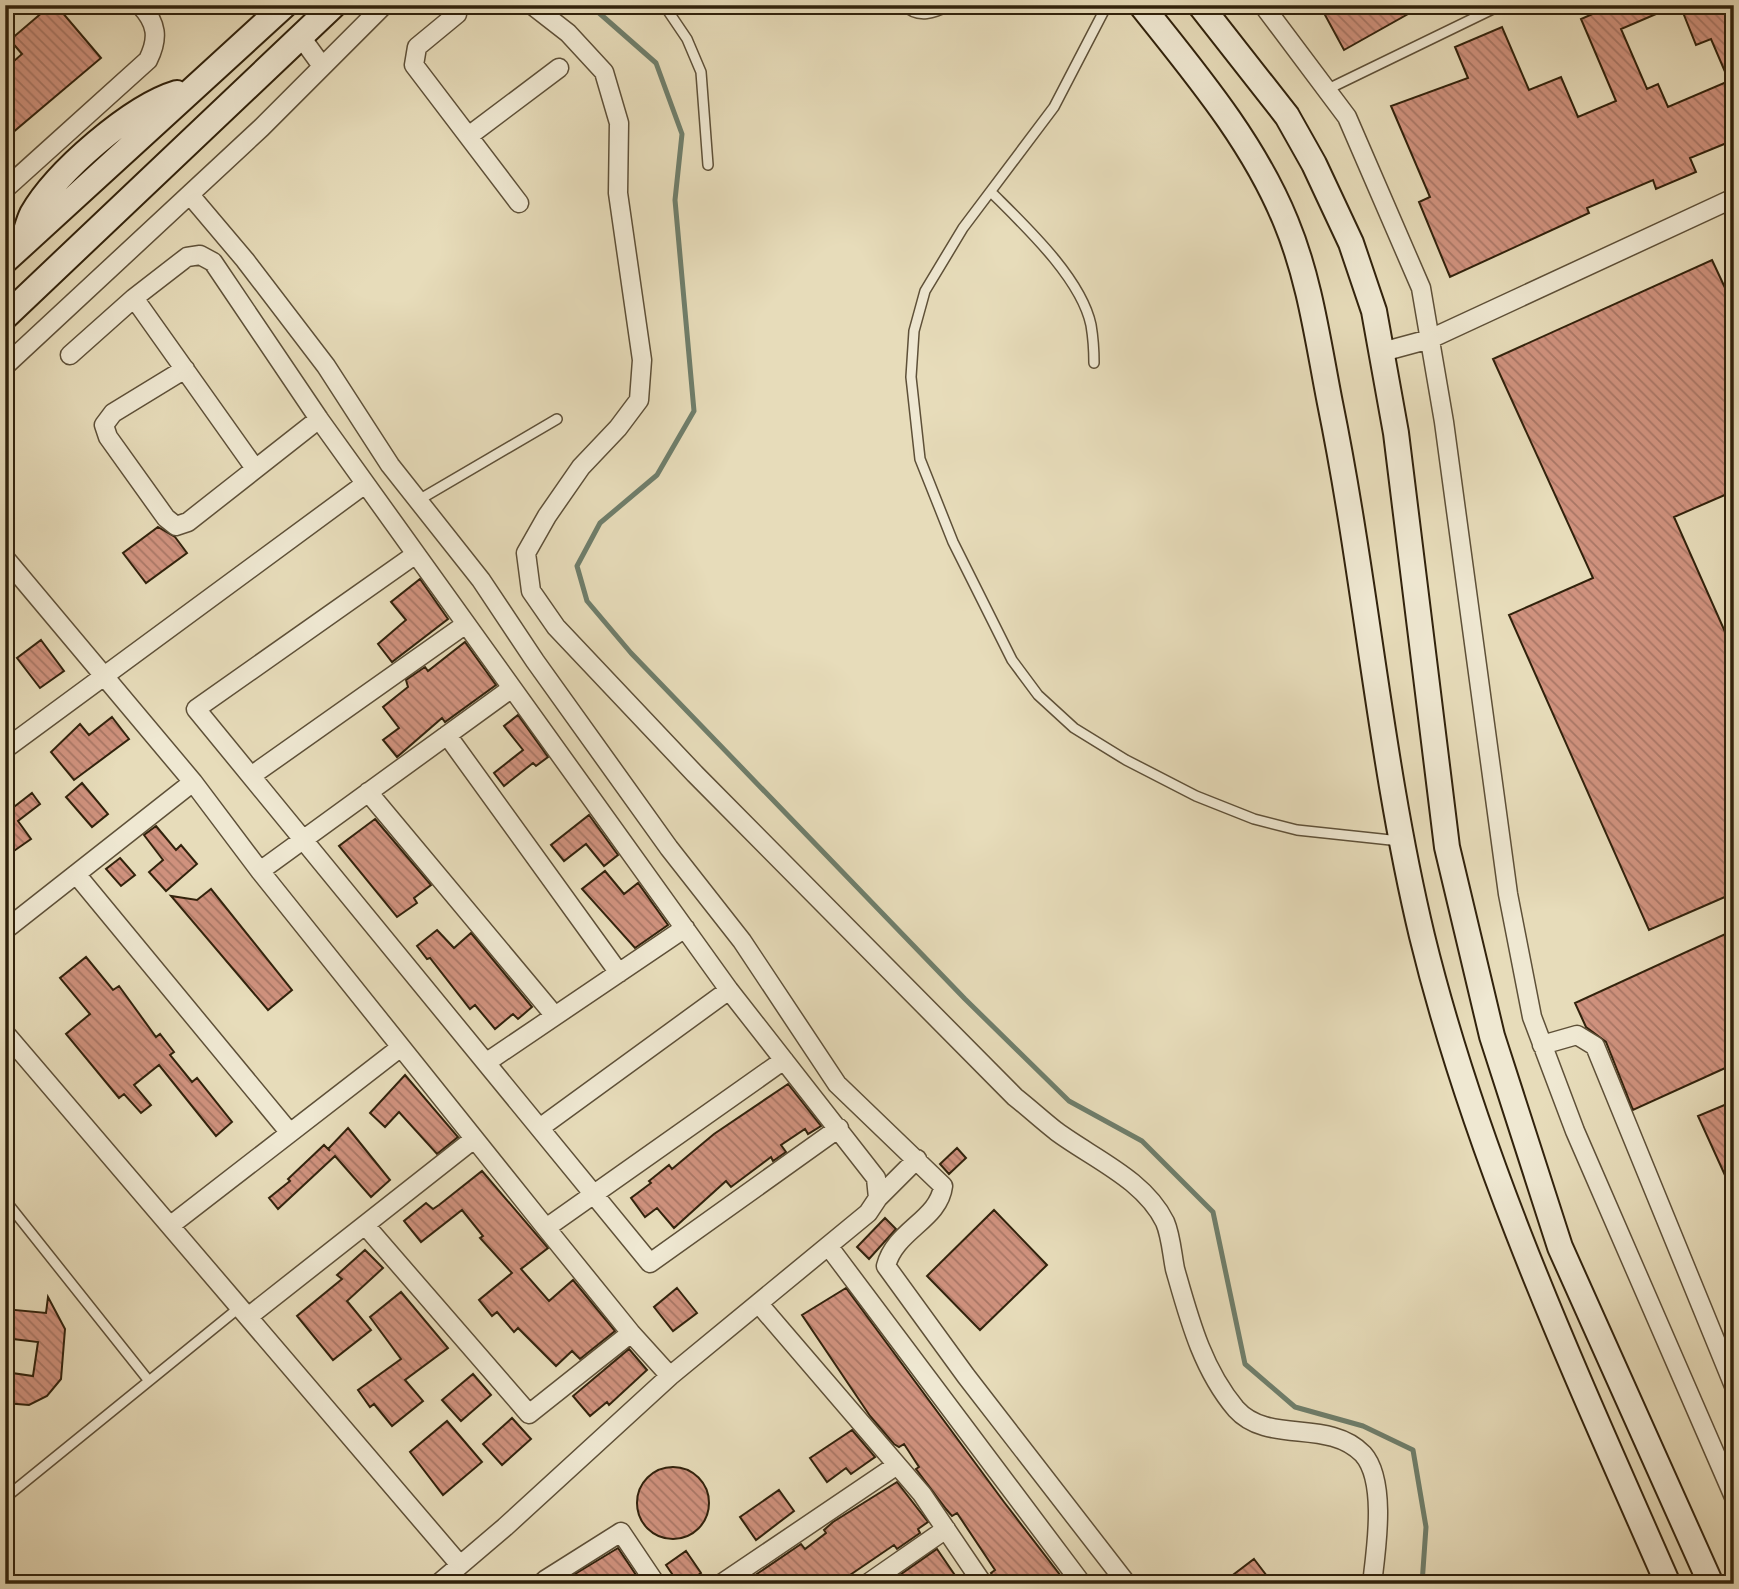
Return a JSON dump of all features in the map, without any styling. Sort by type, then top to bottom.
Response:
[{"type":"main road","points":[[13,254],[32,214],[62,176],[96,143],[145,109],[173,94],[195,87],[285,5]]},
{"type":"main road","points":[[5,317],[334,5]]},
{"type":"main road","points":[[1141,5],[1250,150],[1286,222],[1311,297],[1337,436],[1402,841],[1422,937],[1452,1043],[1525,1258],[1668,1584]]},
{"type":"main road","points":[[1200,5],[1287,116],[1314,164],[1351,243],[1374,311],[1396,433],[1447,847],[1489,1024],[1560,1247],[1711,1584]]},
{"type":"street","points":[[5,189],[148,60],[155,46],[156,29],[140,5]]},
{"type":"street","points":[[5,366],[190,195],[384,5]]},
{"type":"street","points":[[457,5],[457,14],[417,47],[414,65],[423,80],[470,135],[519,203]]},
{"type":"street","points":[[532,5],[568,33],[604,72],[619,123],[618,193],[642,360],[639,400],[618,428],[581,467],[547,516],[526,553],[531,591],[556,628],[695,774],[1015,1097],[1057,1131],[1125,1177],[1146,1197],[1165,1223],[1196,1339],[1219,1387],[1239,1412],[1265,1428],[1303,1430],[1338,1438],[1364,1455],[1377,1488],[1378,1520],[1373,1584]]},
{"type":"street","points":[[1263,5],[1347,117],[1393,218],[1421,288],[1508,894],[1532,1017],[1575,1131],[1734,1497]]},
{"type":"street","points":[[300,37],[322,66]]},
{"type":"street","points":[[470,135],[559,68]]},
{"type":"street","points":[[190,195],[245,260],[326,366],[416,501],[481,579],[535,661],[669,848],[742,941],[837,1084],[943,1186],[941,1201],[890,1250],[886,1266],[927,1324],[1127,1584]]},
{"type":"street","points":[[1382,352],[1430,339],[1734,198]]},
{"type":"street","points":[[70,355],[134,298],[187,257],[200,255],[213,262],[318,419],[729,990],[876,1178],[878,1198]]},
{"type":"street","points":[[134,298],[254,467]]},
{"type":"street","points":[[185,369],[113,413],[104,425],[108,437],[166,518],[176,526],[188,522],[254,467],[318,419]]},
{"type":"street","points":[[5,749],[106,678],[365,484]]},
{"type":"street","points":[[415,554],[196,709],[650,1263],[839,1128]]},
{"type":"street","points":[[5,558],[193,782],[260,871],[545,1228],[670,1376]]},
{"type":"street","points":[[251,776],[466,624]]},
{"type":"street","points":[[260,871],[512,688]]},
{"type":"street","points":[[447,735],[619,973]]},
{"type":"street","points":[[5,930],[193,782]]},
{"type":"street","points":[[368,792],[555,1016]]},
{"type":"street","points":[[76,874],[290,1133]]},
{"type":"street","points":[[487,1062],[685,928]]},
{"type":"street","points":[[541,1127],[729,990]]},
{"type":"street","points":[[5,1033],[460,1565]]},
{"type":"street","points":[[1542,1045],[1577,1035],[1595,1046],[1734,1386]]},
{"type":"street","points":[[171,1225],[401,1047]]},
{"type":"street","points":[[545,1228],[784,1060]]},
{"type":"street","points":[[244,1312],[365,1225],[474,1139]]},
{"type":"street","points":[[438,1584],[670,1376],[868,1213],[878,1198],[917,1159]]},
{"type":"street","points":[[365,1225],[529,1414],[631,1333]]},
{"type":"street","points":[[829,1247],[1082,1584]]},
{"type":"street","points":[[759,1304],[897,1465],[946,1529],[983,1584]]},
{"type":"street","points":[[721,1584],[897,1465]]},
{"type":"street","points":[[867,1584],[946,1529]]},
{"type":"street","points":[[547,1584],[545,1580],[621,1532],[656,1584]]},
{"type":"lane","points":[[664,5],[687,39],[701,72],[708,165]]},
{"type":"lane","points":[[904,5],[909,11],[931,15],[951,5]]},
{"type":"lane","points":[[1107,5],[1054,107],[963,228],[925,291],[914,331],[911,377],[920,459],[953,542],[1012,660],[1038,695],[1074,728],[1126,760],[1196,796],[1254,819],[1297,830],[1402,841]]},
{"type":"lane","points":[[1326,90],[1501,5]]},
{"type":"lane","points":[[992,192],[1040,244],[1074,288],[1091,324],[1094,363]]},
{"type":"lane","points":[[416,501],[557,419]]},
{"type":"lane","points":[[5,1200],[149,1381]]},
{"type":"lane","points":[[5,1498],[149,1381],[244,1312]]},
{"type":"building","points":[[51,5],[56,5],[101,58],[5,139],[5,79],[11,74],[6,68],[22,54],[10,40]]},
{"type":"building","points":[[1344,5],[1424,5],[1344,50],[1325,15]]},
{"type":"building","points":[[1613,5],[1677,5],[1621,29],[1647,89],[1658,84],[1668,107],[1729,81],[1711,39],[1696,45],[1680,5],[1723,5],[1734,32],[1734,140],[1690,158],[1696,172],[1656,189],[1653,180],[1587,208],[1589,213],[1450,277],[1419,202],[1430,197],[1391,106],[1468,78],[1455,47],[1502,27],[1529,90],[1561,77],[1578,117],[1616,101],[1581,19]]},
{"type":"building","points":[[1712,260],[1734,307],[1734,491],[1674,517],[1734,652],[1734,893],[1649,930],[1509,615],[1593,578],[1493,359]]},
{"type":"building","points":[[158,527],[175,537],[187,553],[146,583],[123,553]]},
{"type":"building","points":[[420,579],[448,619],[392,662],[378,644],[406,620],[391,602]]},
{"type":"building","points":[[41,640],[64,671],[40,688],[17,658]]},
{"type":"building","points":[[465,642],[496,685],[445,722],[442,718],[397,757],[383,740],[399,728],[383,707],[408,687],[406,680],[425,667],[428,671]]},
{"type":"building","points":[[518,715],[548,757],[536,766],[533,763],[504,786],[494,773],[523,750],[504,726]]},
{"type":"building","points":[[112,717],[129,739],[74,780],[51,752],[80,724],[89,735]]},
{"type":"building","points":[[82,783],[108,814],[92,827],[66,797]]},
{"type":"building","points":[[32,793],[40,804],[18,821],[31,839],[11,853],[5,845],[5,805],[10,810]]},
{"type":"building","points":[[589,815],[618,855],[604,866],[586,844],[564,861],[551,845]]},
{"type":"building","points":[[375,819],[431,885],[414,898],[417,903],[397,917],[339,846]]},
{"type":"building","points":[[156,826],[176,850],[181,845],[197,864],[166,891],[149,872],[163,860],[144,835]]},
{"type":"building","points":[[120,858],[135,875],[121,886],[106,869]]},
{"type":"building","points":[[605,871],[624,894],[638,883],[668,925],[635,948],[582,889]]},
{"type":"building","points":[[211,889],[292,990],[268,1010],[171,896],[197,900]]},
{"type":"building","points":[[437,930],[454,948],[471,933],[532,1007],[518,1019],[513,1014],[495,1029],[475,1005],[470,1009],[430,958],[427,959],[417,946]]},
{"type":"building","points":[[1734,930],[1734,1064],[1633,1110],[1606,1042],[1586,1027],[1575,1003]]},
{"type":"building","points":[[86,957],[113,990],[119,986],[156,1037],[160,1034],[174,1052],[170,1055],[192,1082],[197,1078],[232,1122],[216,1136],[159,1065],[134,1085],[151,1105],[141,1113],[124,1094],[119,1098],[66,1034],[90,1014],[60,978]]},
{"type":"building","points":[[405,1075],[458,1137],[437,1154],[399,1112],[385,1127],[370,1113]]},
{"type":"building","points":[[788,1084],[821,1126],[808,1134],[805,1129],[781,1145],[786,1152],[773,1161],[771,1157],[731,1187],[726,1181],[674,1228],[657,1208],[645,1217],[631,1198],[651,1183],[649,1181],[669,1165],[672,1169],[714,1134]]},
{"type":"building","points":[[1734,1101],[1734,1195],[1698,1116]]},
{"type":"building","points":[[348,1128],[390,1180],[371,1197],[335,1156],[278,1209],[269,1198],[290,1181],[288,1179],[324,1145],[328,1149]]},
{"type":"building","points":[[957,1148],[966,1158],[949,1174],[940,1164]]},
{"type":"building","points":[[482,1171],[548,1248],[521,1269],[549,1301],[573,1280],[615,1331],[580,1359],[572,1351],[556,1366],[518,1328],[514,1332],[497,1312],[492,1316],[479,1300],[512,1273],[480,1238],[483,1236],[462,1210],[421,1242],[404,1221],[426,1203],[433,1209]]},
{"type":"building","points":[[994,1210],[1047,1265],[980,1330],[927,1276]]},
{"type":"building","points":[[885,1218],[896,1229],[869,1259],[857,1247]]},
{"type":"building","points":[[365,1250],[383,1268],[347,1301],[371,1330],[333,1360],[297,1316],[342,1279],[337,1275]]},
{"type":"building","points":[[677,1288],[697,1313],[673,1331],[654,1307]]},
{"type":"building","points":[[846,1288],[1067,1584],[998,1584],[991,1573],[995,1570],[957,1513],[952,1516],[946,1509],[916,1469],[919,1467],[904,1444],[899,1447],[894,1444],[870,1416],[802,1315]]},
{"type":"building","points":[[401,1292],[448,1348],[405,1380],[423,1401],[392,1426],[374,1404],[370,1407],[358,1390],[401,1359],[370,1317]]},
{"type":"building","points":[[48,1297],[65,1329],[61,1379],[47,1396],[29,1405],[5,1403],[5,1372],[33,1376],[38,1342],[5,1338],[5,1309],[46,1313]]},
{"type":"building","points":[[629,1349],[647,1370],[609,1405],[607,1402],[590,1416],[573,1396]]},
{"type":"building","points":[[473,1374],[491,1395],[461,1421],[442,1400]]},
{"type":"building","points":[[512,1418],[531,1439],[502,1465],[483,1444]]},
{"type":"building","points":[[447,1421],[482,1462],[443,1495],[410,1452]]},
{"type":"building","points":[[852,1430],[875,1457],[851,1474],[846,1468],[827,1482],[810,1458]]},
{"type":"building","points":[[680,1467],[699,1477],[707,1489],[707,1517],[699,1529],[687,1537],[666,1539],[647,1529],[639,1517],[637,1496],[647,1477],[659,1469]]},
{"type":"building","points":[[897,1482],[928,1522],[918,1529],[920,1533],[897,1549],[894,1545],[850,1575],[856,1584],[742,1584],[801,1544],[805,1549],[826,1533],[824,1530],[833,1522]]},
{"type":"building","points":[[779,1490],[794,1511],[756,1540],[740,1517]]},
{"type":"building","points":[[618,1548],[636,1575],[622,1584],[581,1584],[575,1574]]},
{"type":"building","points":[[937,1549],[961,1584],[887,1584]]},
{"type":"building","points":[[686,1551],[701,1573],[685,1584],[679,1584],[666,1565]]},
{"type":"building","points":[[1254,1559],[1273,1584],[1221,1584]]},
{"type":"waterway","points":[[590,5],[656,63],[682,134],[675,200],[694,411],[657,475],[600,523],[577,566],[587,601],[631,653],[965,999],[1069,1101],[1142,1141],[1213,1212],[1245,1364],[1295,1407],[1363,1426],[1413,1450],[1426,1527],[1422,1584]]}]
